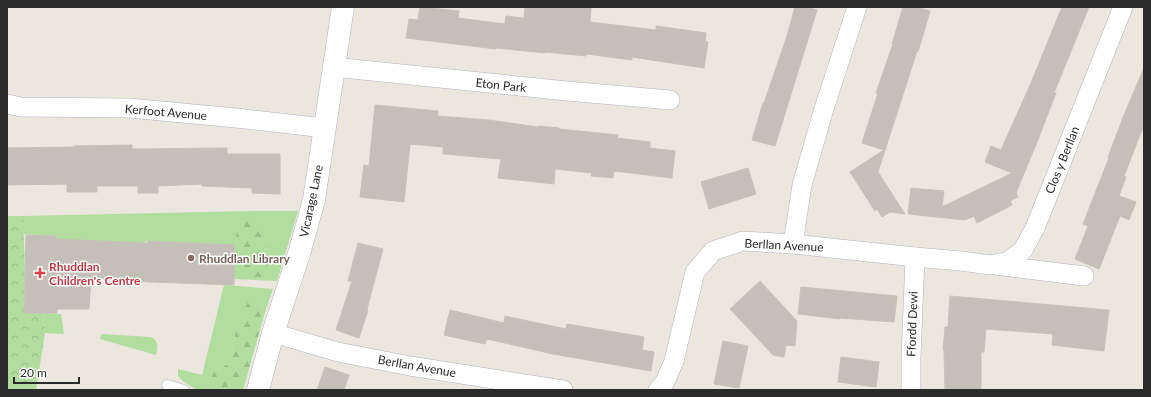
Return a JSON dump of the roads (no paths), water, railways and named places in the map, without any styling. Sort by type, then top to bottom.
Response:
[{"type":"street","name":"Vicarage Lane","points":[[258,390],[273,333],[299,254],[314,200],[343,7]]},
{"type":"street","points":[[793,244],[802,185],[823,112],[857,7]]},
{"type":"street","name":"Clos y Berllan","points":[[961,260],[990,265],[1009,261],[1023,250],[1035,228],[1123,7]]},
{"type":"street","name":"Eton Park","points":[[333,67],[483,83],[670,100]]},
{"type":"street","name":"Kerfoot Avenue","points":[[7,104],[21,107],[129,108],[325,128]]},
{"type":"street","name":"Berllan Avenue","points":[[658,390],[665,382],[674,361],[696,272],[713,251],[742,241],[793,244],[915,257],[961,260]]},
{"type":"street","name":"Ffordd Dewi","points":[[911,390],[915,257]]},
{"type":"street","points":[[990,265],[1084,276]]},
{"type":"street","name":"Berllan Avenue","points":[[273,333],[338,352],[388,362],[563,390]]},
{"type":"lane","points":[[167,385],[184,390]]},
{"type":"place","name":"Rhuddlan Library","points":[[191,258]]},
{"type":"place","name":"Rhuddlan Children's Centre","points":[[40,273]]}]
